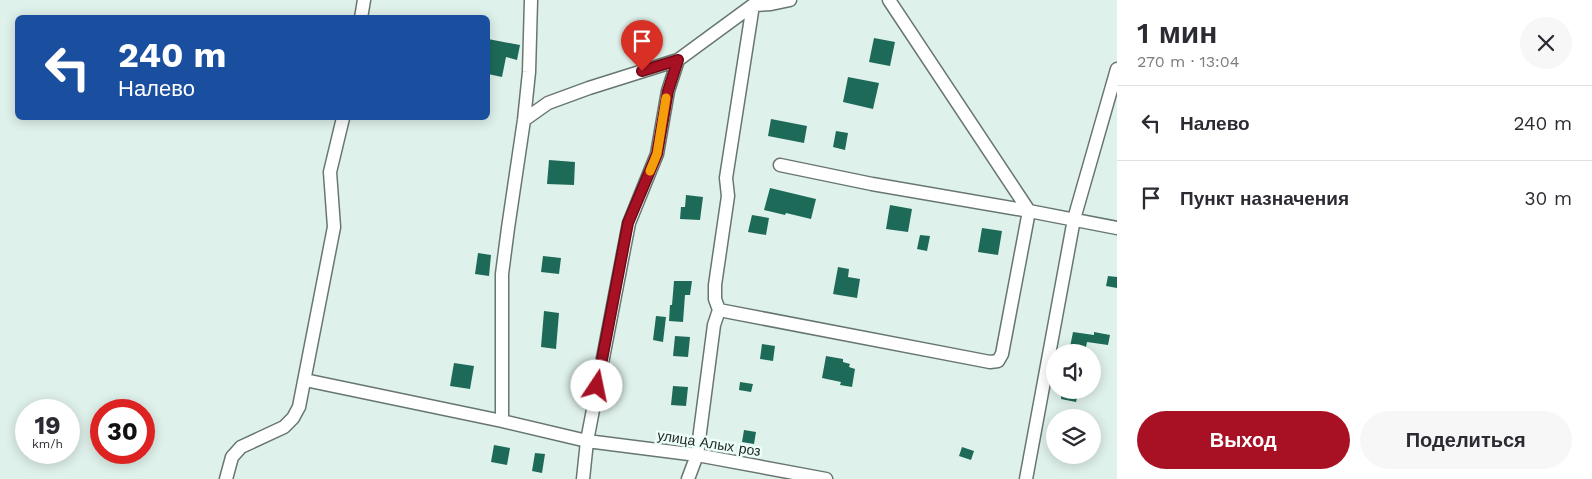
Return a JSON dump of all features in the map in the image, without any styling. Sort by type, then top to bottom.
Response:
[{"type":"street","points":[[362,15],[364,0]]},
{"type":"street","points":[[502,421],[502,274],[524,120],[529,72],[531,0]]},
{"type":"street","points":[[524,120],[548,104],[588,88],[678,60],[753,5],[790,0]]},
{"type":"street","points":[[719,310],[990,362],[998,361],[1002,354],[1029,211],[889,0]]},
{"type":"street","points":[[688,479],[696,455],[714,325],[719,310],[715,299],[715,286],[728,196],[726,178],[753,5]]},
{"type":"street","points":[[583,479],[587,441],[628,223],[657,154],[668,91],[678,60]]},
{"type":"street","points":[[1026,479],[1074,219],[1117,69]]},
{"type":"street","points":[[226,479],[232,458],[241,447],[284,427],[293,418],[299,407],[334,228],[330,172],[343,120]]},
{"type":"street","points":[[780,165],[872,184],[1117,228]]},
{"type":"street","name":"улица Алых роз","points":[[305,380],[502,421],[587,441],[696,455],[826,479]]},
{"type":"building","points":[[874,38],[895,42],[890,66],[869,62]]},
{"type":"building","points":[[490,39],[520,45],[517,60],[506,57],[502,77],[490,74]]},
{"type":"building","points":[[848,77],[879,83],[873,109],[843,102]]},
{"type":"building","points":[[771,119],[807,126],[804,143],[768,136]]},
{"type":"building","points":[[836,131],[848,133],[845,150],[833,147]]},
{"type":"building","points":[[549,160],[575,162],[574,185],[547,184]]},
{"type":"building","points":[[770,188],[816,199],[811,219],[764,210]]},
{"type":"building","points":[[686,195],[703,197],[700,220],[680,219],[681,207],[685,207]]},
{"type":"building","points":[[890,205],[912,209],[908,232],[886,229]]},
{"type":"building","points":[[752,215],[769,218],[766,235],[748,232]]},
{"type":"building","points":[[982,228],[1002,231],[998,255],[978,252]]},
{"type":"building","points":[[920,235],[930,236],[927,251],[917,249]]},
{"type":"building","points":[[478,253],[491,255],[489,276],[475,274]]},
{"type":"building","points":[[543,256],[561,258],[559,274],[541,272]]},
{"type":"building","points":[[838,267],[849,269],[848,277],[860,279],[857,298],[833,294]]},
{"type":"building","points":[[1108,276],[1117,277],[1117,288],[1106,286]]},
{"type":"building","points":[[674,281],[692,281],[690,295],[685,295],[683,322],[669,321]]},
{"type":"building","points":[[544,311],[559,313],[556,349],[541,347]]},
{"type":"building","points":[[656,316],[666,317],[663,342],[653,340]]},
{"type":"building","points":[[1073,332],[1094,335],[1094,332],[1110,335],[1108,345],[1087,342],[1087,344],[1071,344]]},
{"type":"building","points":[[675,336],[690,337],[688,357],[673,356]]},
{"type":"building","points":[[762,344],[775,346],[773,361],[760,359]]},
{"type":"building","points":[[826,356],[843,359],[843,362],[850,364],[849,367],[855,369],[852,387],[840,385],[841,382],[822,378]]},
{"type":"building","points":[[454,363],[474,366],[470,389],[450,386]]},
{"type":"building","points":[[740,382],[753,384],[751,392],[739,390]]},
{"type":"building","points":[[673,386],[688,387],[686,406],[671,405]]},
{"type":"building","points":[[1061,399],[1077,399],[1076,402]]},
{"type":"building","points":[[744,430],[756,432],[754,444],[742,442]]},
{"type":"building","points":[[494,445],[510,448],[507,465],[491,462]]},
{"type":"building","points":[[962,447],[974,451],[971,460],[959,456]]},
{"type":"building","points":[[535,453],[545,454],[542,473],[532,471]]},
{"type":"slow traffic","points":[[650,171],[657,154],[666,98]]},
{"type":"route","points":[[597,386],[628,223],[657,154],[668,91],[678,60],[642,71]]}]
